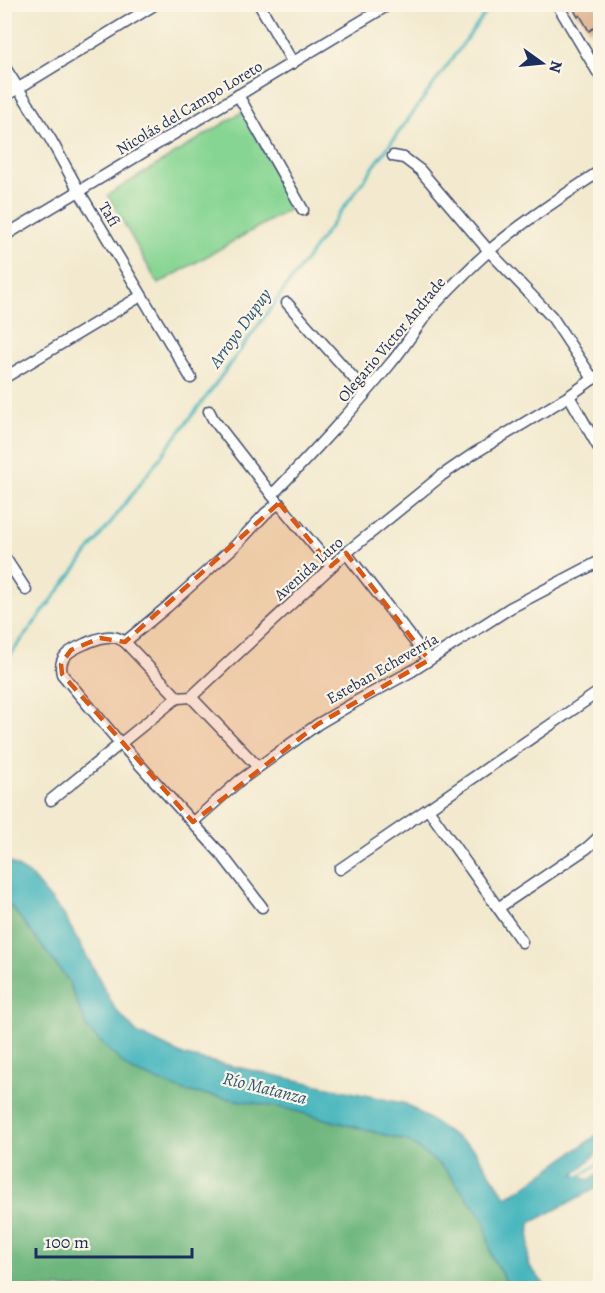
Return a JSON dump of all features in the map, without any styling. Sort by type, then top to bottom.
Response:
[{"type":"street","points":[[4,97],[156,4]]},
{"type":"street","points":[[259,4],[292,63]]},
{"type":"street","name":"Nicolás del Campo Loreto","points":[[4,236],[390,4]]},
{"type":"street","points":[[559,5],[600,75]]},
{"type":"street","name":"Tafí","points":[[4,66],[51,140],[191,378]]},
{"type":"street","points":[[238,95],[303,210]]},
{"type":"street","points":[[393,156],[404,158],[420,170],[489,251],[552,317],[597,376]]},
{"type":"street","name":"Olegario Victor Andrade","points":[[125,642],[236,545],[266,513],[393,361],[426,314],[489,251],[600,171]]},
{"type":"street","points":[[4,378],[141,296]]},
{"type":"street","points":[[287,303],[366,392]]},
{"type":"street","name":"Avenida Luro","points":[[191,697],[331,566],[457,465],[569,396],[597,376]]},
{"type":"street","points":[[569,396],[600,450]]},
{"type":"street","points":[[209,411],[213,419],[331,566]]},
{"type":"street","points":[[346,553],[429,660]]},
{"type":"street","points":[[4,556],[26,590]]},
{"type":"street","name":"Esteban Echeverría","points":[[193,822],[258,767],[338,712],[429,660],[510,608],[600,561]]},
{"type":"street","points":[[178,698],[125,642],[117,638],[109,636],[100,638],[71,650],[61,664],[62,674],[120,743],[222,855],[262,907]]},
{"type":"street","points":[[340,869],[600,692]]},
{"type":"street","points":[[51,800],[178,698],[191,697],[258,767]]},
{"type":"street","points":[[428,809],[522,942]]},
{"type":"street","points":[[498,908],[587,848],[600,836]]},
{"type":"highlighted area","points":[[279,503],[331,566],[346,553],[429,660],[318,724],[193,822],[62,674],[61,664],[71,650],[100,638],[125,642]]},
{"type":"green space","points":[[242,112],[295,206],[158,284],[108,195]]},
{"type":"green space","points":[[4,903],[12,907],[68,980],[88,1030],[185,1091],[284,1108],[408,1141],[446,1170],[484,1220],[492,1257],[510,1288],[5,1288]]},
{"type":"water","name":"Río Matanza","points":[[4,859],[29,874],[63,914],[115,1009],[137,1033],[185,1056],[406,1104],[474,1149],[506,1197],[521,1189],[600,1133],[600,1150],[574,1175],[589,1180],[600,1173],[600,1186],[530,1223],[528,1264],[547,1288],[510,1288],[492,1257],[484,1220],[446,1170],[408,1141],[284,1108],[185,1091],[130,1070],[88,1030],[68,980],[12,907],[5,903]]},
{"type":"building","points":[[571,4],[596,4],[600,12],[600,24],[589,31]]},
{"type":"waterway","name":"Arroyo Dupuy","points":[[4,663],[209,393],[492,4]]},
{"type":"waterway","points":[[577,1178],[600,1163]]}]
